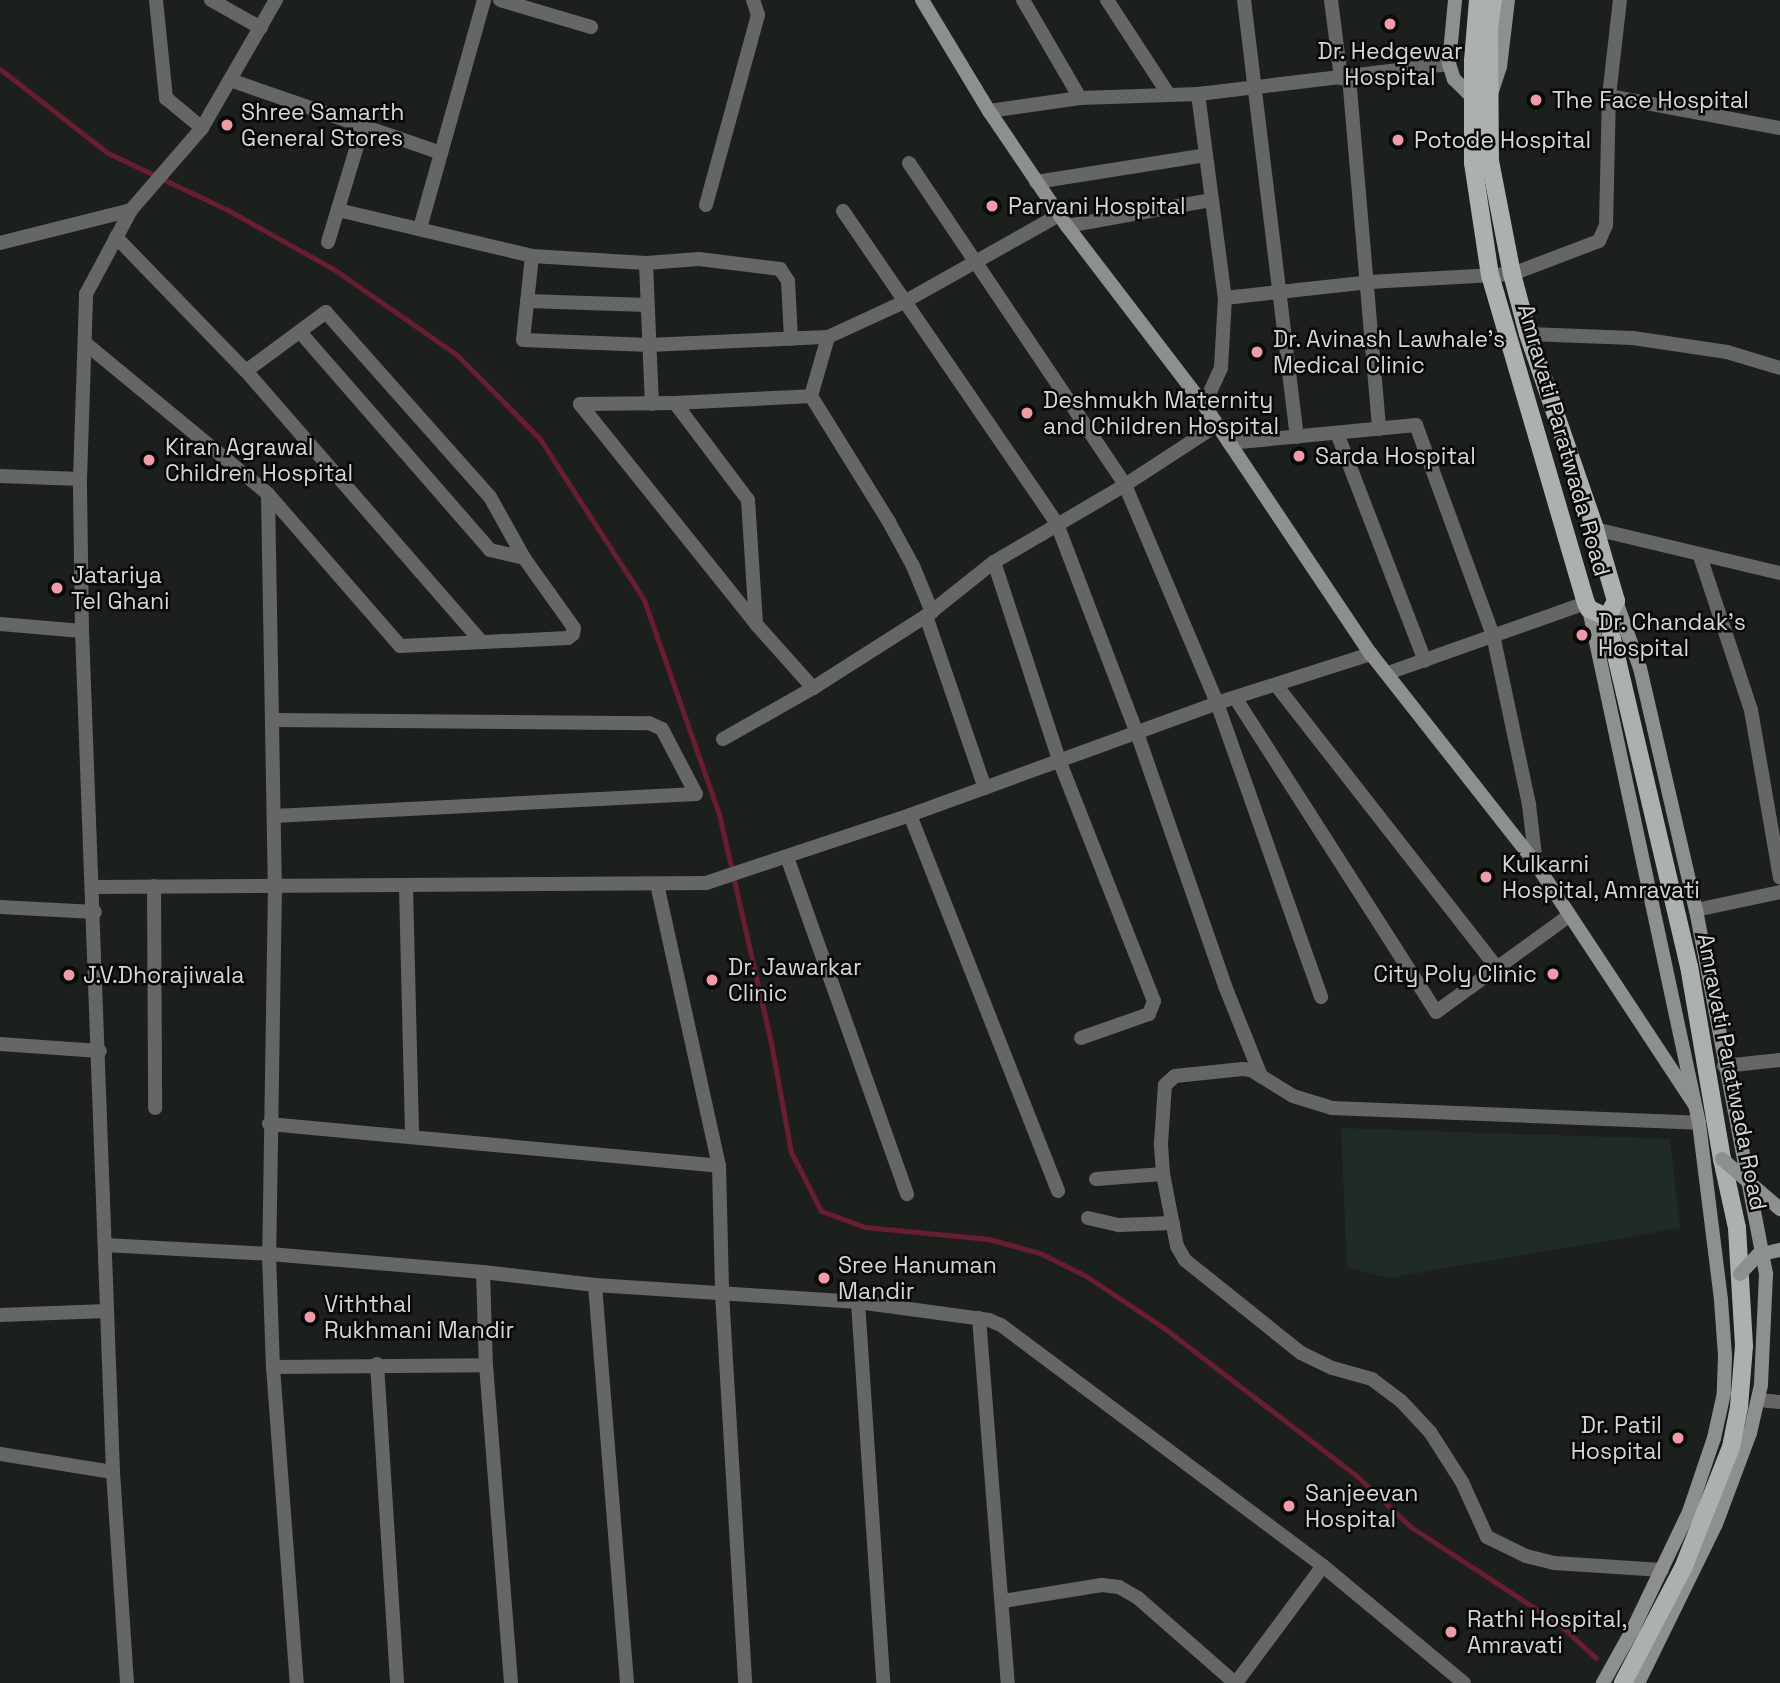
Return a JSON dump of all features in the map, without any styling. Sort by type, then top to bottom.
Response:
[{"type":"main road","points":[[922,0],[989,111],[1063,221],[1204,405],[1371,654],[1536,864],[1694,1104]]},
{"type":"main road","points":[[1455,0],[1449,64],[1454,79],[1480,98]]},
{"type":"main road","points":[[1478,0],[1482,25],[1480,98]]},
{"type":"main road","points":[[1482,25],[1493,0]]},
{"type":"main road","points":[[1480,98],[1496,84],[1508,0]]},
{"type":"main road","name":"Amravati Paratwada Road","points":[[1480,98],[1512,274],[1528,334],[1595,529],[1612,609],[1617,662],[1689,966],[1722,1159],[1737,1228],[1744,1346],[1739,1407],[1731,1447],[1683,1568],[1623,1683]]},
{"type":"main road","name":"Amravati Paratwada Road","points":[[1480,98],[1473,163],[1490,275],[1588,606],[1699,1124],[1721,1300],[1724,1393],[1714,1438],[1689,1512],[1603,1683]]},
{"type":"main road","points":[[1588,606],[1612,609],[1640,668],[1696,910],[1724,1066],[1758,1217],[1766,1273],[1758,1400],[1751,1433],[1717,1524],[1638,1683]]},
{"type":"main road","points":[[1722,1159],[1780,1209]]},
{"type":"main road","points":[[1740,1274],[1758,1255],[1780,1250]]},
{"type":"street","points":[[156,0],[166,97],[202,128]]},
{"type":"street","points":[[211,0],[261,28]]},
{"type":"street","points":[[127,1683],[113,1472],[95,912],[82,631],[80,478],[86,293],[135,205],[202,128],[276,0]]},
{"type":"street","points":[[420,228],[484,0]]},
{"type":"street","points":[[500,0],[591,27]]},
{"type":"street","points":[[706,205],[758,15],[753,0]]},
{"type":"street","points":[[1023,0],[1080,97]]},
{"type":"street","points":[[1107,0],[1169,95]]},
{"type":"street","points":[[1244,0],[1277,293],[1297,437]]},
{"type":"street","points":[[1331,0],[1345,78],[1369,282],[1379,429]]},
{"type":"street","points":[[1225,298],[1369,282],[1512,274],[1599,241],[1606,225],[1609,96],[1620,0]]},
{"type":"street","points":[[989,111],[1080,97],[1198,94],[1449,64]]},
{"type":"street","points":[[230,80],[441,153]]},
{"type":"street","points":[[1198,94],[1225,298],[1220,368],[1204,405]]},
{"type":"street","points":[[1609,96],[1780,128]]},
{"type":"street","points":[[328,242],[363,126]]},
{"type":"street","points":[[1036,182],[1206,155]]},
{"type":"street","points":[[909,163],[1125,485],[1217,704],[1321,997]]},
{"type":"street","points":[[532,256],[523,340],[649,345],[828,337],[904,302],[975,261],[1063,221],[1212,200]]},
{"type":"street","points":[[0,243],[135,205]]},
{"type":"street","points":[[338,210],[532,256],[646,263],[699,259],[780,269],[788,281],[791,339]]},
{"type":"street","points":[[843,211],[1057,524],[1137,733],[1225,986],[1261,1076]]},
{"type":"street","points":[[116,237],[246,371],[481,641]]},
{"type":"street","points":[[646,263],[652,404]]},
{"type":"street","points":[[527,301],[647,305]]},
{"type":"street","points":[[85,343],[268,494],[400,646],[568,638],[573,634],[574,628],[524,558],[490,497],[326,312],[246,371]]},
{"type":"street","points":[[300,332],[490,550],[524,558]]},
{"type":"street","points":[[1528,334],[1633,338],[1727,352],[1780,368]]},
{"type":"street","points":[[828,337],[811,396],[895,533],[929,614],[985,788]]},
{"type":"street","points":[[811,396],[652,404],[580,404],[756,624],[813,688]]},
{"type":"street","points":[[675,403],[748,500],[756,624]]},
{"type":"street","points":[[723,739],[813,688],[929,614],[994,562],[1125,485],[1217,425]]},
{"type":"street","points":[[1229,443],[1416,425],[1493,635],[1529,805],[1536,864]]},
{"type":"street","points":[[1337,433],[1425,661]]},
{"type":"street","points":[[0,476],[80,478]]},
{"type":"street","points":[[268,494],[275,816],[269,1254],[273,1367],[297,1683]]},
{"type":"street","points":[[1595,529],[1780,573]]},
{"type":"street","points":[[1700,556],[1751,709],[1780,878]]},
{"type":"street","points":[[994,562],[1059,760],[1154,1002],[1149,1014],[1081,1038]]},
{"type":"street","points":[[1388,673],[1493,635],[1588,606]]},
{"type":"street","points":[[0,624],[82,631]]},
{"type":"street","points":[[94,887],[706,883],[910,815],[1217,704],[1371,654]]},
{"type":"street","points":[[1276,685],[1498,968]]},
{"type":"street","points":[[1236,699],[1434,1010],[1439,1011],[1570,915]]},
{"type":"street","points":[[273,720],[649,723],[662,729],[696,794],[275,816]]},
{"type":"street","points":[[910,815],[1058,1191]]},
{"type":"street","points":[[786,857],[907,1194]]},
{"type":"street","points":[[657,884],[719,1166],[722,1293],[745,1683]]},
{"type":"street","points":[[155,886],[155,1108]]},
{"type":"street","points":[[406,887],[412,1137]]},
{"type":"street","points":[[1696,910],[1780,892]]},
{"type":"street","points":[[0,907],[95,912]]},
{"type":"street","points":[[0,1044],[100,1051]]},
{"type":"street","points":[[1724,1066],[1780,1060]]},
{"type":"street","points":[[1662,1570],[1554,1563],[1525,1556],[1487,1537],[1462,1482],[1437,1442],[1401,1401],[1372,1379],[1332,1368],[1308,1357],[1185,1261],[1177,1246],[1164,1174],[1161,1143],[1165,1085],[1169,1080],[1242,1069],[1261,1076],[1293,1096],[1332,1108],[1699,1124]]},
{"type":"street","points":[[269,1124],[719,1166]]},
{"type":"street","points":[[1096,1179],[1164,1174]]},
{"type":"street","points":[[1088,1218],[1119,1225],[1173,1223]]},
{"type":"street","points":[[105,1245],[269,1254],[483,1272],[595,1285],[858,1302],[979,1318],[1001,1325],[1323,1566],[1464,1683]]},
{"type":"street","points":[[483,1272],[486,1365],[511,1683]]},
{"type":"street","points":[[595,1285],[626,1683]]},
{"type":"street","points":[[858,1302],[883,1683]]},
{"type":"street","points":[[0,1315],[107,1311]]},
{"type":"street","points":[[979,1318],[1008,1683]]},
{"type":"street","points":[[377,1364],[397,1683]]},
{"type":"street","points":[[273,1367],[486,1365]]},
{"type":"street","points":[[1758,1400],[1780,1402]]},
{"type":"street","points":[[0,1454],[113,1472]]},
{"type":"street","points":[[1003,1601],[1102,1586],[1119,1587],[1138,1598],[1235,1683],[1323,1566]]},
{"type":"shaded area","points":[[1341,1128],[1670,1139],[1680,1228],[1389,1278],[1347,1268]]},
{"type":"waterway","points":[[0,69],[108,153],[226,209],[335,270],[457,355],[540,439],[644,600],[719,814],[771,1043],[791,1152],[821,1211],[865,1227],[988,1239],[1040,1253],[1086,1276],[1164,1328],[1357,1476],[1411,1527],[1559,1624],[1596,1658]]},
{"type":"place","name":"Dr. Hedgewar Hospital","points":[[1390,24]]},
{"type":"place","name":"The Face Hospital","points":[[1536,100]]},
{"type":"place","name":"Shree Samarth General Stores","points":[[227,125]]},
{"type":"place","name":"Potode Hospital","points":[[1398,140]]},
{"type":"place","name":"Parvani Hospital","points":[[992,206]]},
{"type":"place","name":"Dr. Avinash Lawhale's Medical Clinic","points":[[1257,352]]},
{"type":"place","name":"Deshmukh Maternity and Children Hospital","points":[[1027,413]]},
{"type":"place","name":"Sarda Hospital","points":[[1299,456]]},
{"type":"place","name":"Kiran Agrawal Children Hospital","points":[[149,460]]},
{"type":"place","name":"Jatariya Tel Ghani","points":[[57,588]]},
{"type":"place","name":"Dr. Chandak's Hospital","points":[[1582,635]]},
{"type":"place","name":"Kulkarni Hospital, Amravati","points":[[1486,877]]},
{"type":"place","name":"City Poly Clinic","points":[[1553,974]]},
{"type":"place","name":"J.V.Dhorajiwala","points":[[69,975]]},
{"type":"place","name":"Dr. Jawarkar Clinic","points":[[712,980]]},
{"type":"place","name":"Sree Hanuman Mandir","points":[[824,1278]]},
{"type":"place","name":"Viththal Rukhmani Mandir","points":[[310,1317]]},
{"type":"place","name":"Dr. Patil Hospital","points":[[1678,1438]]},
{"type":"place","name":"Sanjeevan Hospital","points":[[1289,1506]]},
{"type":"place","name":"Rathi Hospital, Amravati","points":[[1451,1632]]}]
